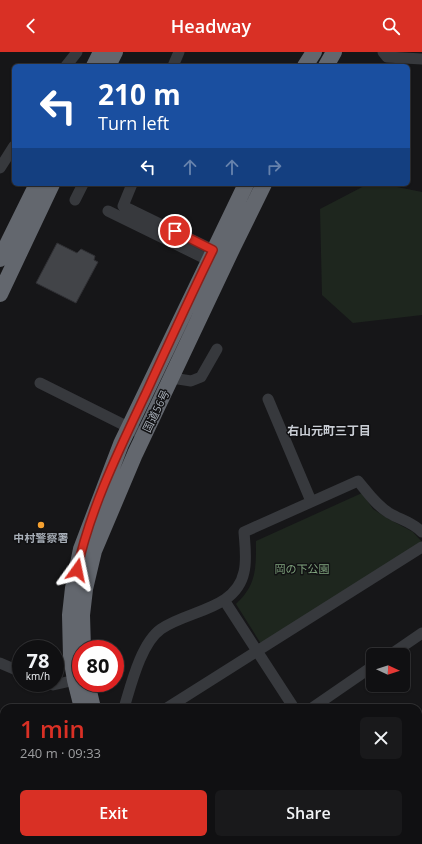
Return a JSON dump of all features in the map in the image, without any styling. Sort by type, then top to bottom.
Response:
[{"type":"highway","points":[[95,64],[101,52]]},
{"type":"highway","points":[[109,64],[115,52]]},
{"type":"highway","points":[[307,64],[314,52]]},
{"type":"highway","points":[[327,64],[334,52]]},
{"type":"highway","points":[[0,259],[36,186]]},
{"type":"highway","points":[[0,294],[51,186]]},
{"type":"highway","name":"国道56号","points":[[72,658],[70,615],[72,588],[81,549],[91,521],[121,444],[245,186]]},
{"type":"highway","name":"国道56号","points":[[83,640],[82,615],[85,589],[94,551],[144,435],[263,186]]},
{"type":"highway","name":"国道56号","points":[[81,692],[82,704]]},
{"type":"highway","name":"国道56号","points":[[86,692],[92,704]]},
{"type":"street","points":[[68,64],[77,52]]},
{"type":"street","points":[[174,64],[179,52]]},
{"type":"street","points":[[383,52],[387,57],[422,59]]},
{"type":"street","points":[[0,168],[12,149]]},
{"type":"street","points":[[75,200],[82,186]]},
{"type":"street","points":[[131,186],[123,206],[211,255]]},
{"type":"street","points":[[108,211],[226,262]]},
{"type":"street","points":[[172,378],[191,381],[201,378],[217,349]]},
{"type":"street","points":[[40,383],[144,435]]},
{"type":"street","points":[[268,399],[311,501]]},
{"type":"street","points":[[125,704],[136,668],[147,644],[160,629],[224,600],[238,589],[244,572],[244,532],[358,481],[376,504],[390,514],[416,526],[422,532]]},
{"type":"street","points":[[173,704],[422,547]]},
{"type":"street","points":[[224,600],[291,704]]},
{"type":"street","points":[[400,648],[422,633]]},
{"type":"street","points":[[0,663],[12,668]]},
{"type":"street","points":[[318,704],[366,671]]},
{"type":"green space","points":[[364,186],[392,186],[422,192],[422,315],[353,323],[322,295],[320,209]]},
{"type":"green space","name":"岡の下公園","points":[[362,493],[373,509],[413,532],[422,542],[263,647],[236,604],[243,597],[252,583],[256,559],[256,541]]},
{"type":"building","points":[[57,243],[77,253],[81,249],[95,256],[94,260],[98,262],[76,303],[36,283]]},
{"type":"place","name":"中村警察署","points":[[41,525]]},
{"type":"district","name":"右山元町三丁目","points":[[329,431]]},
{"type":"route","points":[[77,570],[81,549],[121,444],[213,250],[175,231]]}]
